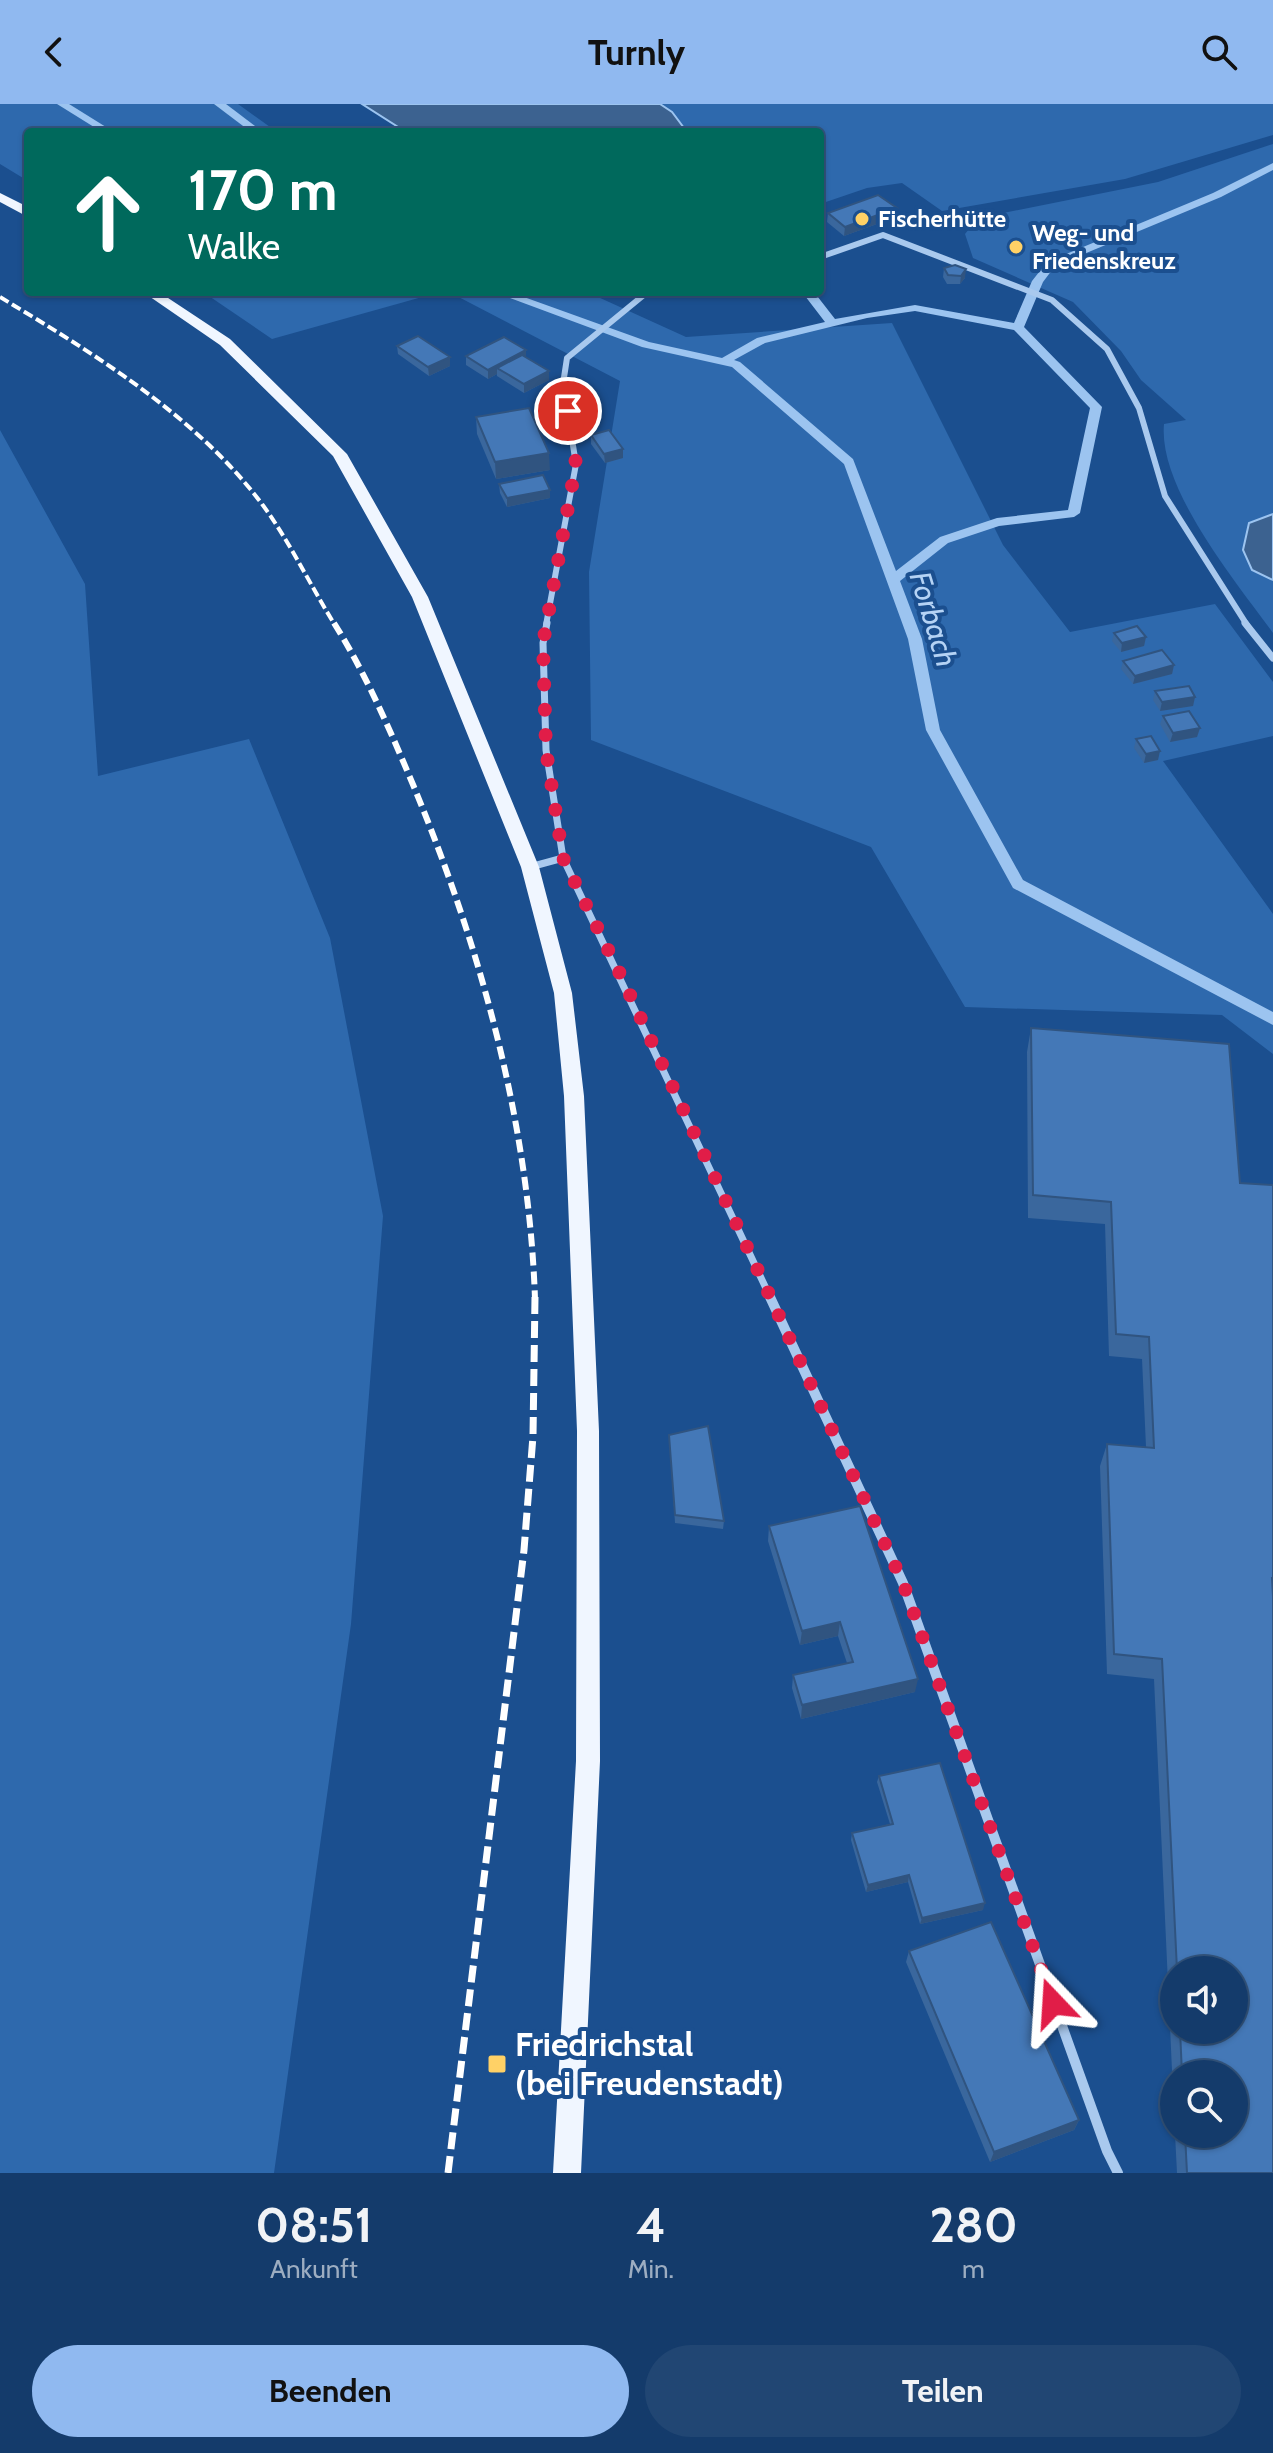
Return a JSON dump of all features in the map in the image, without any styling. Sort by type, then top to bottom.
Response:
[{"type":"main road","points":[[0,197],[24,211]]},
{"type":"main road","points":[[156,296],[225,342],[339,454],[420,597],[530,867],[563,993],[574,1096],[588,1431],[588,1761],[567,2173]]},
{"type":"street","points":[[824,256],[883,235],[1052,300],[1107,349],[1139,408],[1165,496],[1235,610],[1273,658]]},
{"type":"street","points":[[643,296],[567,358],[563,384],[576,464],[543,643],[546,750],[563,858],[624,982],[903,1583],[1107,2151],[1118,2173]]},
{"type":"street","points":[[530,867],[563,858]]},
{"type":"shaded area","points":[[0,104],[238,104],[271,128],[24,128],[24,179],[0,164]]},
{"type":"shaded area","points":[[362,104],[660,104],[672,112],[684,128],[400,128]]},
{"type":"shaded area","points":[[660,104],[1273,104],[1273,135],[1125,179],[942,211],[902,183],[867,188],[824,203],[824,128],[684,128],[672,112]]},
{"type":"shaded area","points":[[1273,144],[1273,633],[1202,533],[1173,476],[1165,449],[1164,424],[1186,420],[1141,380],[1121,351],[1073,302],[973,258],[965,234],[978,218],[1158,182]]},
{"type":"shaded area","points":[[209,296],[426,296],[272,339]]},
{"type":"shaded area","points":[[457,296],[596,296],[686,337],[892,323],[1003,545],[1070,632],[1215,604],[1273,682],[1273,736],[1163,761],[1273,914],[1273,1054],[1222,1015],[965,1007],[871,847],[591,740],[589,572],[620,381]]},
{"type":"shaded area","points":[[0,430],[85,584],[98,776],[249,739],[330,938],[383,1216],[351,1624],[274,2173],[0,2173]]},
{"type":"shaded area","points":[[1273,514],[1273,580],[1252,570],[1243,550],[1249,523]]},
{"type":"building","points":[[878,195],[897,208],[845,227],[828,213]]},
{"type":"building","points":[[955,265],[966,269],[961,276],[948,275],[944,268]]},
{"type":"building","points":[[418,336],[450,357],[428,367],[397,346]]},
{"type":"building","points":[[504,337],[526,350],[488,370],[466,356]]},
{"type":"building","points":[[522,355],[549,371],[524,384],[497,368]]},
{"type":"building","points":[[529,408],[549,453],[495,462],[476,417]]},
{"type":"building","points":[[609,430],[623,449],[604,454],[591,435]]},
{"type":"building","points":[[543,475],[550,490],[507,498],[499,484]]},
{"type":"building","points":[[1137,626],[1146,637],[1122,643],[1114,633]]},
{"type":"building","points":[[1162,650],[1174,665],[1135,676],[1123,661]]},
{"type":"building","points":[[1189,686],[1195,697],[1162,702],[1155,691]]},
{"type":"building","points":[[1189,711],[1200,728],[1173,733],[1163,716]]},
{"type":"building","points":[[1151,736],[1160,751],[1146,754],[1136,739]]},
{"type":"building","points":[[1031,1028],[1229,1044],[1240,1183],[1273,1185],[1273,2173],[1187,2173],[1186,2148],[1248,2148],[1248,2060],[1181,2060],[1181,2044],[1248,2044],[1248,1956],[1176,1956],[1162,1659],[1114,1654],[1107,1444],[1154,1448],[1149,1337],[1116,1334],[1111,1202],[1033,1195]]},
{"type":"building","points":[[708,1426],[724,1521],[675,1515],[669,1435]]},
{"type":"building","points":[[860,1506],[918,1679],[802,1705],[793,1675],[853,1662],[840,1622],[802,1631],[769,1526]]},
{"type":"building","points":[[940,1763],[985,1903],[922,1918],[909,1875],[868,1885],[852,1833],[893,1824],[879,1776]]},
{"type":"building","points":[[991,1922],[1079,2120],[994,2152],[909,1951]]},
{"type":"waterway","name":"Forbach","points":[[62,104],[102,128]]},
{"type":"waterway","points":[[219,104],[252,128]]},
{"type":"waterway","points":[[1018,327],[1038,281],[1051,264],[1217,195],[1273,166]]},
{"type":"waterway","name":"Forbach","points":[[511,296],[646,345],[736,364],[849,462],[893,580]]},
{"type":"waterway","points":[[811,296],[831,322]]},
{"type":"waterway","points":[[724,361],[761,340],[867,315],[915,308],[1018,327]]},
{"type":"waterway","points":[[893,580],[944,540],[997,522],[1074,513],[1096,407],[1018,327]]},
{"type":"waterway","name":"Forbach","points":[[893,580],[915,639],[933,730],[1018,884],[1273,1019]]},
{"type":"railway","points":[[0,297],[141,388],[206,442],[262,504],[335,625]]},
{"type":"railway","points":[[334,623],[367,682],[414,787],[480,974],[512,1102],[531,1233],[535,1299]]},
{"type":"railway","points":[[448,2173],[524,1550],[533,1436],[535,1299]]},
{"type":"place","name":"Fischerhütte","points":[[862,219]]},
{"type":"place","name":"Weg- und Friedenskreuz","points":[[1016,247]]},
{"type":"place","name":"Friedrichstal (bei Freudenstadt)","points":[[497,2064]]},
{"type":"route","points":[[568,411],[576,464],[543,643],[546,750],[563,858],[624,982],[903,1583],[1053,2003]]}]
